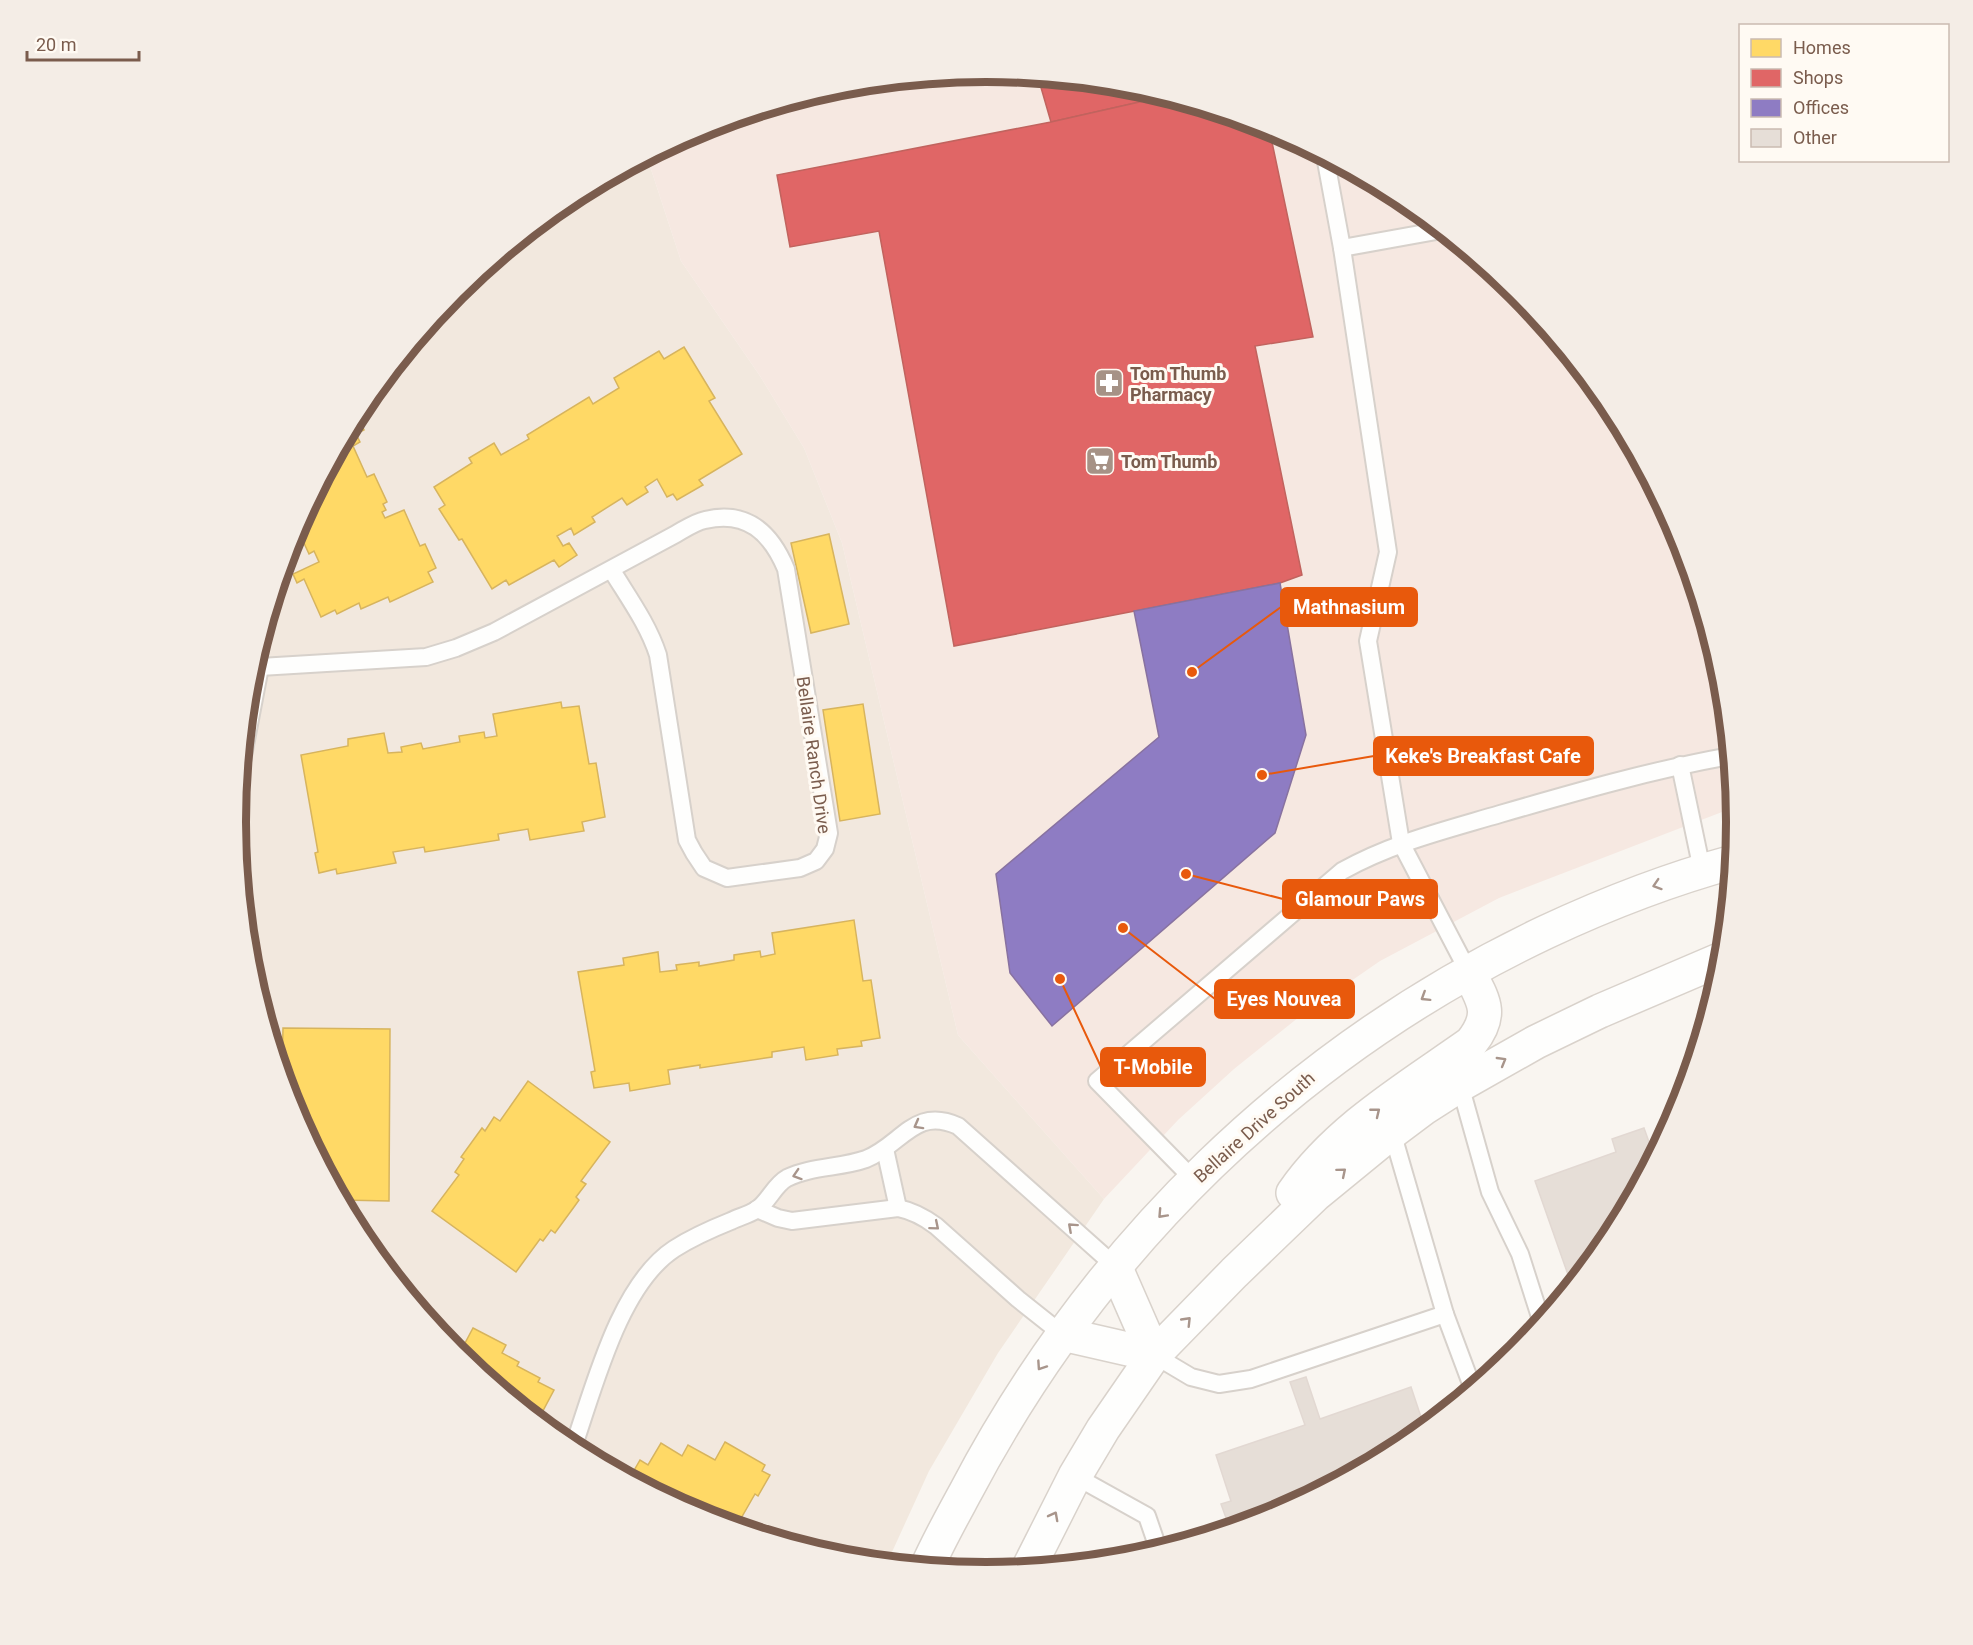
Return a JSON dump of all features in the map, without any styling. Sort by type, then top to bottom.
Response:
[{"type":"main road","name":"Bellaire Drive South","points":[[930,1560],[988,1448],[1062,1334],[1115,1266],[1194,1180],[1251,1126],[1308,1077],[1424,996],[1468,971],[1573,919],[1642,890],[1725,864]]},
{"type":"main road","points":[[1032,1561],[1075,1476],[1103,1429],[1154,1355],[1273,1235],[1341,1172],[1424,1108],[1536,1042],[1600,1011],[1713,963]]},
{"type":"main road","points":[[1273,1235],[1291,1197],[1304,1177],[1323,1156],[1386,1104],[1471,1043],[1479,1033],[1486,1009],[1468,971]]},
{"type":"main road","points":[[1115,1266],[1154,1355]]},
{"type":"main road","points":[[1062,1334],[1154,1355]]},
{"type":"lane","points":[[1327,166],[1342,248],[1388,552],[1368,641],[1401,843],[1468,971]]},
{"type":"lane","points":[[1342,248],[1432,232]]},
{"type":"lane","name":"Bellaire Ranch Drive","points":[[265,659],[426,657],[456,648],[494,632],[611,569],[703,520],[726,518],[750,523],[766,535],[778,550],[786,569],[829,833],[825,849],[816,861],[800,868],[727,878],[704,868],[693,853],[687,840],[658,655],[653,639],[611,569]]},
{"type":"lane","points":[[1194,1180],[1097,1081],[1342,870],[1401,843],[1575,792],[1680,765],[1723,757]]},
{"type":"lane","points":[[1680,765],[1702,870]]},
{"type":"lane","points":[[1460,1085],[1490,1192],[1520,1254],[1539,1314]]},
{"type":"lane","points":[[576,1439],[621,1316],[633,1292],[650,1270],[673,1250],[757,1209],[785,1179],[801,1173],[866,1159],[885,1149],[926,1120],[936,1119],[958,1126],[1115,1266]]},
{"type":"lane","points":[[1392,1132],[1445,1314],[1470,1382]]},
{"type":"lane","points":[[885,1149],[898,1208]]},
{"type":"lane","points":[[757,1209],[792,1221],[898,1208],[911,1211],[924,1217],[1062,1334]]},
{"type":"lane","points":[[1154,1355],[1191,1377],[1219,1384],[1230,1383],[1251,1379],[1445,1314]]},
{"type":"lane","points":[[1075,1476],[1147,1516],[1156,1542]]},
{"type":"shaded area","points":[[986,82],[1083,89],[1178,108],[1270,139],[1314,159],[1398,207],[1474,266],[1510,299],[1543,335],[1602,411],[1650,495],[1687,585],[1712,678],[1725,774],[1726,811],[1499,898],[1380,961],[1299,1017],[1234,1069],[1178,1120],[1104,1199],[958,1035],[842,543],[804,448],[760,376],[681,261],[649,164],[703,139],[749,122],[842,97],[890,89]]},
{"type":"shaded area","points":[[649,164],[681,261],[760,376],[804,448],[842,543],[958,1035],[1104,1199],[998,1353],[929,1471],[890,1556],[795,1537],[703,1506],[616,1463],[575,1438],[536,1410],[463,1346],[399,1273],[371,1234],[323,1150],[303,1106],[272,1014],[261,967],[248,871],[246,822],[253,726],[272,631],[303,539],[323,495],[371,411],[399,372],[463,299],[536,235],[575,207]]},
{"type":"building: Homes","points":[[684,347],[715,398],[709,401],[742,454],[699,480],[703,485],[677,500],[673,494],[667,497],[657,479],[645,487],[648,492],[627,505],[622,498],[592,517],[595,522],[574,535],[571,528],[557,536],[563,546],[569,543],[577,555],[559,567],[554,560],[509,585],[506,580],[492,589],[462,539],[459,540],[439,509],[445,505],[434,487],[472,463],[469,458],[494,443],[501,455],[529,439],[527,435],[589,397],[593,404],[619,388],[614,378],[659,351],[664,359]]},
{"type":"building: Homes","points":[[356,435],[360,442],[353,446],[367,477],[374,474],[387,502],[383,504],[386,510],[382,512],[385,518],[404,510],[420,546],[425,544],[436,568],[428,572],[433,582],[390,602],[388,597],[361,609],[359,603],[337,614],[335,610],[321,617],[304,579],[297,583],[293,574],[319,562],[314,551],[309,554],[303,539],[323,495]]},
{"type":"building: Homes","points":[[829,534],[849,624],[811,633],[791,543]]},
{"type":"building: Homes","points":[[561,702],[562,708],[579,706],[589,764],[596,763],[605,817],[582,822],[584,831],[530,840],[528,829],[498,834],[499,840],[425,852],[424,847],[393,852],[396,863],[337,874],[336,869],[319,873],[315,853],[318,852],[301,755],[348,746],[348,739],[384,733],[388,753],[402,752],[401,747],[421,743],[423,749],[460,742],[459,736],[484,732],[485,738],[497,736],[493,714]]},
{"type":"building: Homes","points":[[863,704],[880,814],[840,821],[823,710]]},
{"type":"building: Homes","points":[[854,920],[863,981],[871,980],[880,1038],[861,1041],[862,1046],[837,1049],[838,1055],[806,1060],[804,1047],[772,1052],[772,1057],[700,1068],[700,1065],[668,1070],[670,1084],[630,1091],[629,1083],[594,1088],[591,1072],[595,1071],[578,972],[624,965],[623,958],[658,952],[660,972],[677,970],[676,965],[699,962],[699,966],[734,960],[734,955],[760,951],[761,957],[775,954],[772,933]]},
{"type":"building: Homes","points":[[283,1028],[390,1029],[389,1201],[351,1200],[323,1150],[303,1106],[283,1049]]},
{"type":"building: Homes","points":[[528,1081],[610,1142],[581,1181],[586,1184],[576,1197],[579,1200],[574,1207],[555,1233],[551,1230],[543,1241],[540,1239],[516,1272],[432,1211],[459,1175],[455,1172],[464,1159],[461,1157],[482,1128],[485,1131],[494,1117],[500,1121]]},
{"type":"building: Homes","points":[[473,1328],[506,1345],[502,1353],[519,1362],[517,1366],[540,1378],[538,1382],[554,1390],[541,1414],[499,1379],[454,1337],[465,1343]]},
{"type":"building: Homes","points":[[725,1442],[765,1465],[762,1471],[770,1475],[758,1496],[755,1494],[740,1520],[703,1506],[633,1472],[640,1460],[648,1465],[661,1443],[682,1456],[688,1445],[715,1460]]},
{"type":"building: Shops","points":[[1040,85],[1083,89],[1146,101],[1051,122]]},
{"type":"building: Shops","name":"Tom Thumb","points":[[1146,101],[1224,122],[1271,140],[1313,337],[1255,346],[1302,575],[1280,583],[954,646],[879,231],[790,247],[777,175],[1051,122]]},
{"type":"building: Offices","points":[[1280,583],[1306,735],[1275,833],[1052,1026],[1010,973],[996,874],[1159,737],[1134,611]]},
{"type":"building: Other","points":[[1644,1128],[1649,1142],[1655,1140],[1627,1193],[1602,1234],[1569,1279],[1535,1181],[1616,1152],[1612,1139]]},
{"type":"building: Other","points":[[1306,1377],[1320,1419],[1411,1387],[1422,1421],[1398,1438],[1314,1486],[1227,1522],[1221,1504],[1231,1501],[1216,1455],[1305,1425],[1290,1382]]},
{"type":"place","name":"Tom Thumb Pharmacy","points":[[1109,383]]},
{"type":"place","name":"Tom Thumb","points":[[1100,461]]},
{"type":"place","name":"Mathnasium","points":[[1192,672]]},
{"type":"place","name":"Keke's Breakfast Cafe","points":[[1262,775]]},
{"type":"place","name":"Glamour Paws","points":[[1186,874]]},
{"type":"place","name":"Eyes Nouvea","points":[[1123,928]]},
{"type":"place","name":"T-Mobile","points":[[1060,979]]}]
